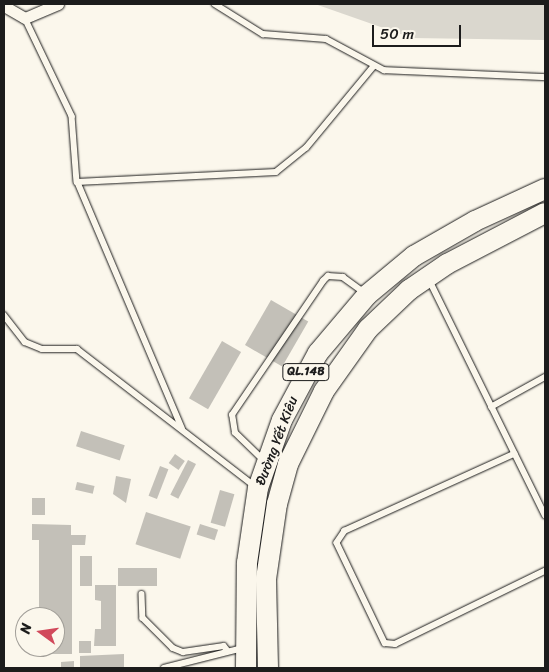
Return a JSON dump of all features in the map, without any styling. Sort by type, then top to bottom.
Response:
[{"type":"highway","name":"Đường Yết Kiêu","points":[[241,660],[247,563],[262,475],[301,381],[340,324],[367,295],[414,256],[475,221],[545,189]]},
{"type":"highway","name":"Đường Yết Kiêu","points":[[268,668],[266,579],[282,485],[303,428],[338,368],[368,329],[428,277],[545,212]]},
{"type":"highway","points":[[414,256],[428,277]]},
{"type":"highway","points":[[262,475],[282,485]]},
{"type":"highway","points":[[241,660],[267,644]]},
{"type":"street","points":[[4,6],[25,18],[58,4]]},
{"type":"lane","points":[[215,4],[263,34],[326,39],[373,67],[545,78]]},
{"type":"lane","points":[[25,18],[72,116],[76,182],[182,429]]},
{"type":"lane","points":[[76,182],[276,172],[306,148],[373,67]]},
{"type":"lane","points":[[262,475],[235,433],[232,415],[328,276],[343,277],[367,295]]},
{"type":"lane","points":[[428,277],[545,515]]},
{"type":"lane","points":[[4,315],[25,342],[42,349],[77,349],[182,429],[262,475]]},
{"type":"lane","points":[[491,407],[545,377]]},
{"type":"lane","points":[[515,454],[345,531],[336,542],[385,642],[395,644],[545,571]]},
{"type":"lane","points":[[142,594],[143,618],[173,648],[183,652],[219,646],[241,660]]},
{"type":"lane","points":[[164,668],[241,660]]},
{"type":"shaded area","points":[[315,4],[545,4],[545,40],[412,38]]},
{"type":"building","points":[[271,300],[308,322],[282,367],[245,345]]},
{"type":"building","points":[[222,341],[241,352],[208,409],[189,398]]},
{"type":"building","points":[[81,431],[125,445],[120,460],[76,446]]},
{"type":"building","points":[[175,454],[185,461],[179,470],[169,463]]},
{"type":"building","points":[[188,460],[196,464],[178,499],[170,495]]},
{"type":"building","points":[[160,466],[168,469],[157,499],[149,496]]},
{"type":"building","points":[[116,476],[131,479],[126,503],[113,494]]},
{"type":"building","points":[[77,482],[95,486],[93,494],[75,490]]},
{"type":"building","points":[[220,490],[234,494],[225,527],[211,523]]},
{"type":"building","points":[[32,498],[45,498],[45,515],[32,515]]},
{"type":"building","points":[[146,512],[191,527],[180,559],[135,544]]},
{"type":"building","points":[[32,524],[71,525],[71,535],[86,535],[85,545],[72,545],[72,654],[65,654],[65,607],[39,607],[39,540],[32,540]]},
{"type":"building","points":[[200,524],[218,530],[215,540],[197,534]]},
{"type":"building","points":[[80,556],[92,556],[92,586],[80,586]]},
{"type":"building","points":[[118,568],[157,568],[157,586],[118,586]]},
{"type":"building","points":[[95,585],[116,585],[116,646],[94,646],[95,629],[101,629],[101,601],[95,600]]},
{"type":"building","points":[[79,641],[91,641],[91,653],[79,653]]},
{"type":"building","points":[[124,654],[124,668],[80,668],[80,656]]},
{"type":"building","points":[[74,661],[74,668],[61,668],[61,662]]}]
